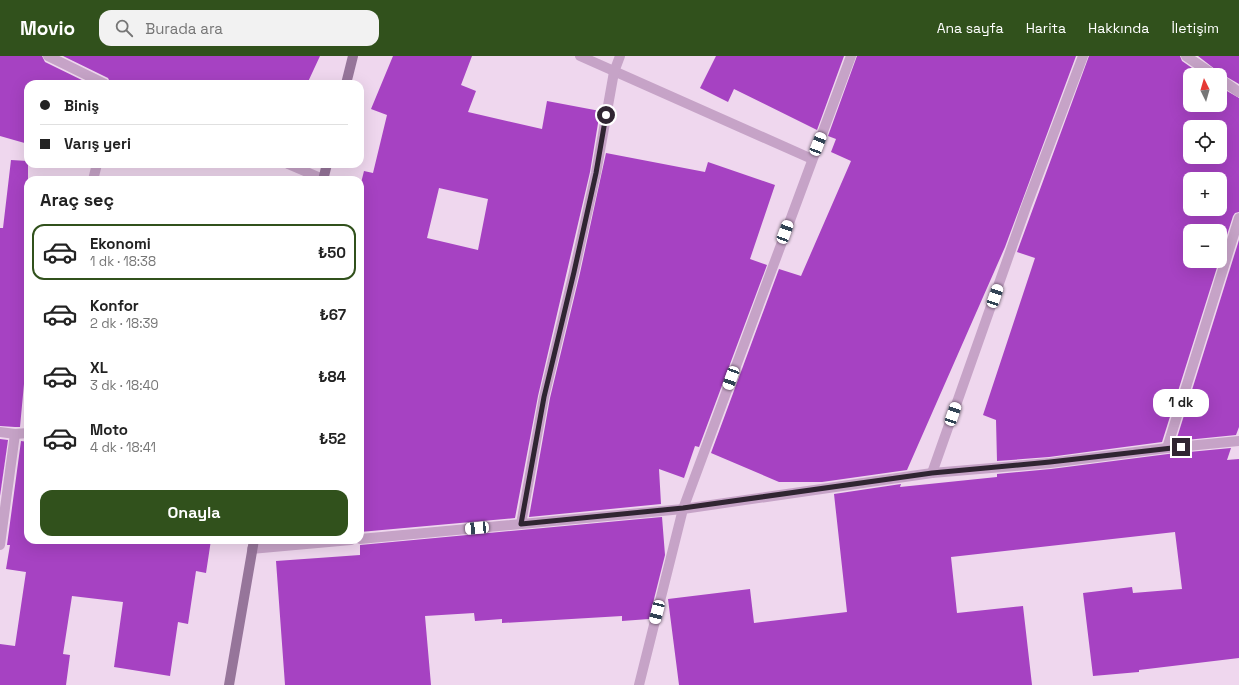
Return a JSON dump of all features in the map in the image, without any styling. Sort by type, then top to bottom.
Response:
[{"type":"street","points":[[48,56],[97,80]]},
{"type":"street","points":[[347,80],[353,56]]},
{"type":"street","points":[[580,56],[812,159]]},
{"type":"street","points":[[521,524],[544,397],[596,173],[614,72],[620,56]]},
{"type":"street","points":[[639,685],[683,508],[851,56]]},
{"type":"street","points":[[932,473],[1026,207],[1083,56]]},
{"type":"street","points":[[1186,56],[1204,68]]},
{"type":"street","points":[[1227,84],[1239,92]]},
{"type":"street","points":[[297,168],[314,176]]},
{"type":"street","points":[[1167,448],[1239,218]]},
{"type":"street","points":[[0,432],[24,433]]},
{"type":"street","points":[[0,545],[15,434]]},
{"type":"street","points":[[364,539],[683,508],[932,473],[1050,462],[1239,441]]},
{"type":"street","points":[[229,685],[253,545],[273,544]]},
{"type":"building","points":[[0,56],[42,56],[45,62],[82,80],[24,80],[24,143],[0,136]]},
{"type":"building","points":[[63,56],[320,56],[309,80],[109,80],[108,78]]},
{"type":"building","points":[[393,56],[472,56],[461,85],[476,91],[468,112],[542,129],[547,101],[600,111],[590,172],[538,396],[515,518],[364,532],[364,176],[363,176],[364,171],[373,173],[387,115],[371,109]],"holes":[[[439,188],[488,199],[478,250],[427,238]]]},
{"type":"building","points":[[716,56],[844,56],[817,130],[734,89],[728,102],[700,88]]},
{"type":"building","points":[[857,56],[1076,56],[1005,247],[907,470],[822,482],[779,482],[711,453],[779,269],[801,276],[851,161],[831,152],[836,139],[828,136]]},
{"type":"building","points":[[1089,56],[1180,56],[1182,61],[1192,68],[1183,68],[1183,112],[1227,112],[1227,91],[1239,98],[1239,212],[1235,213],[1233,216],[1227,235],[1227,224],[1183,224],[1183,268],[1217,268],[1162,442],[1049,457],[997,461],[996,420],[983,415],[1035,258],[1017,252]]},
{"type":"building","points":[[1198,56],[1239,56],[1239,84],[1227,77],[1227,68],[1214,68]]},
{"type":"building","points":[[606,153],[705,172],[708,162],[775,185],[750,259],[767,265],[699,447],[695,446],[684,478],[659,469],[661,504],[529,517],[550,398],[580,273]]},
{"type":"building","points":[[11,160],[24,161],[24,168],[28,168],[28,176],[24,176],[24,384],[20,427],[0,426],[0,228],[3,228]]},
{"type":"building","points":[[1239,240],[1239,427],[1236,435],[1176,441]]},
{"type":"building","points":[[0,439],[8,440],[0,496]]},
{"type":"building","points":[[21,441],[24,441],[24,544],[210,544],[206,573],[196,571],[188,624],[178,622],[170,676],[114,667],[123,602],[72,596],[63,654],[70,655],[66,685],[0,685],[0,644],[15,646],[26,572],[6,569],[10,545],[7,545]]},
{"type":"building","points":[[1231,448],[1227,460],[1239,459],[1239,658],[1139,670],[1139,672],[1093,676],[1083,593],[1132,587],[1133,593],[1182,589],[1175,532],[951,557],[957,613],[1023,606],[1032,685],[679,685],[668,599],[750,589],[754,623],[847,612],[834,494],[901,484],[900,487],[997,477],[997,474]]},
{"type":"building","points":[[662,517],[665,555],[649,619],[622,621],[622,616],[502,623],[502,619],[475,621],[474,613],[425,616],[431,685],[285,685],[276,561],[360,555],[360,545]]},
{"type":"route","points":[[606,115],[596,173],[544,397],[521,524],[683,508],[932,473],[1050,462],[1181,447]]}]
